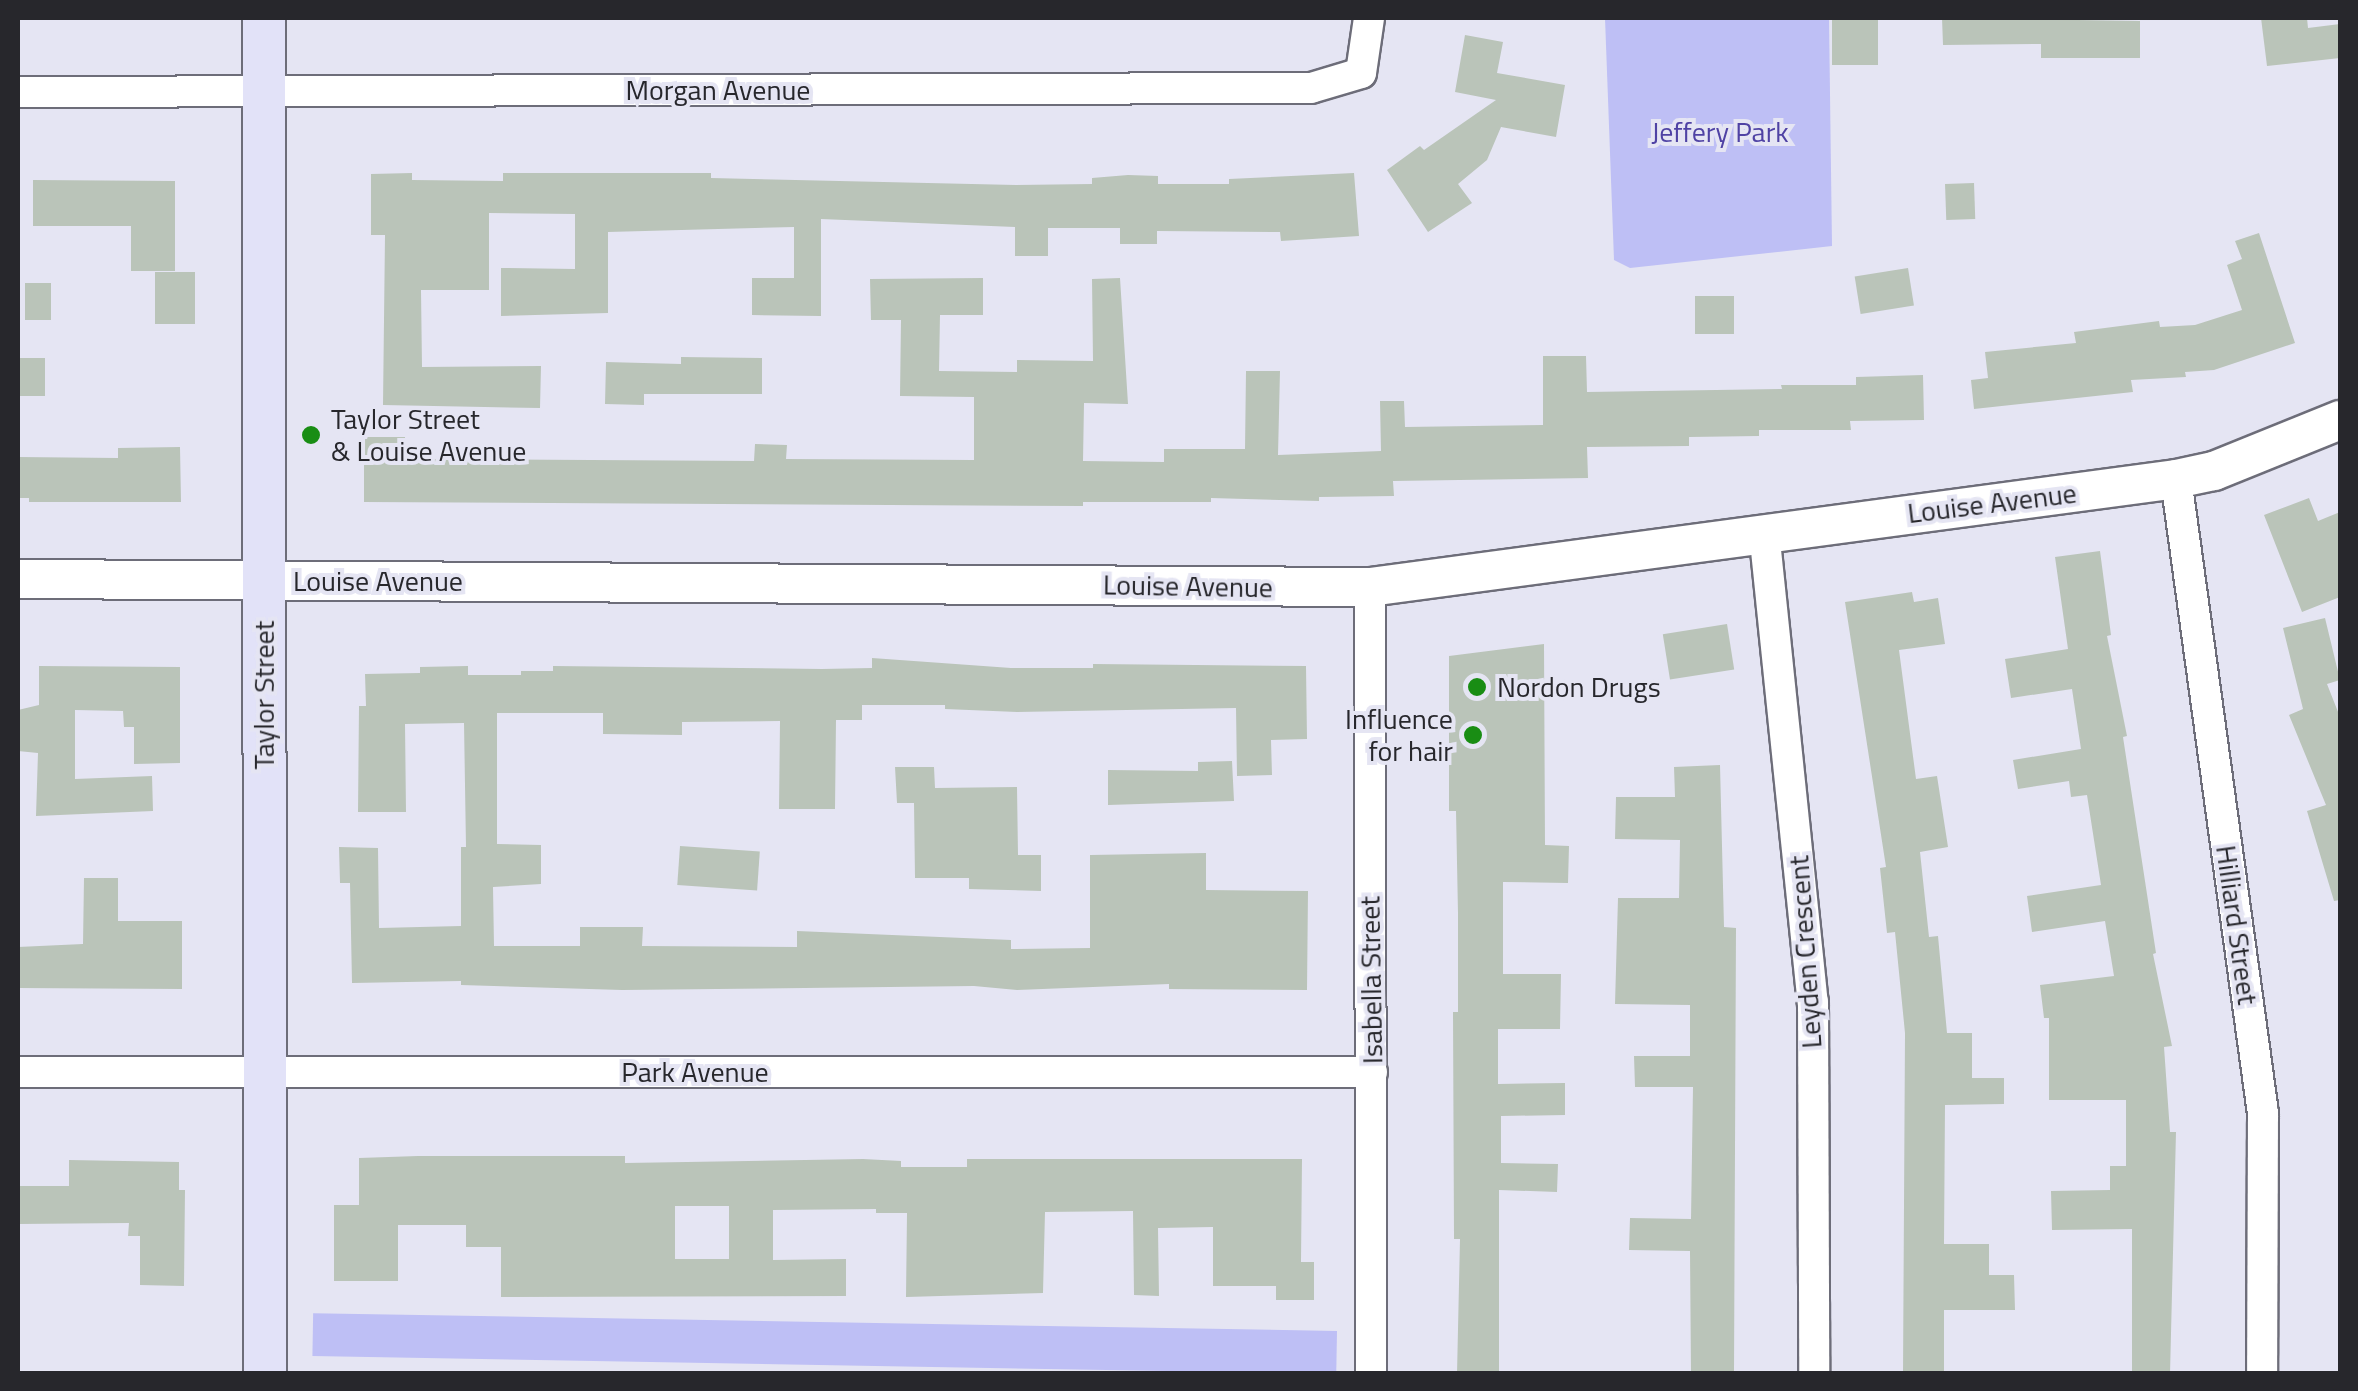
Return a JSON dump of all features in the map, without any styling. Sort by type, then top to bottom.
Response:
[{"type":"main road","name":"Taylor Street","points":[[264,18],[265,1374]]},
{"type":"street","name":"Morgan Avenue","points":[[18,92],[1311,88],[1361,73],[1369,18]]},
{"type":"street","name":"Louise Avenue","points":[[18,579],[1370,586],[2176,479],[2214,471],[2340,420]]},
{"type":"street","name":"Hilliard Street","points":[[2176,479],[2263,1113],[2262,1374]]},
{"type":"street","name":"Leyden Crescent","points":[[1764,532],[1813,1002],[1814,1374]]},
{"type":"street","name":"Isabella Street","points":[[1370,586],[1371,1374]]},
{"type":"street","name":"Park Avenue","points":[[18,1072],[1372,1072]]},
{"type":"green space","name":"Jeffery Park","points":[[1605,18],[1829,18],[1832,246],[1630,268],[1614,260]]},
{"type":"green space","points":[[313,1313],[1337,1331],[1336,1374],[312,1356]]},
{"type":"building","points":[[1832,18],[1878,18],[1878,65],[1832,65]]},
{"type":"building","points":[[1942,18],[2140,21],[2140,58],[2041,58],[2041,44],[1943,45]]},
{"type":"building","points":[[2261,18],[2307,18],[2308,28],[2340,24],[2340,58],[2267,66]]},
{"type":"building","points":[[1465,35],[1503,42],[1497,73],[1565,85],[1556,137],[1501,127],[1487,160],[1458,184],[1472,203],[1428,232],[1387,170],[1420,146],[1424,150],[1496,100],[1455,92]]},
{"type":"building","points":[[412,173],[412,180],[503,181],[503,173],[711,173],[711,178],[1016,185],[1092,184],[1092,178],[1128,175],[1158,176],[1158,184],[1229,184],[1229,179],[1354,173],[1359,236],[1281,241],[1280,232],[1157,231],[1157,244],[1120,244],[1120,228],[1048,228],[1048,256],[1015,256],[1015,227],[821,219],[821,316],[752,315],[752,278],[794,278],[794,227],[608,232],[608,313],[501,316],[501,268],[575,269],[575,214],[489,213],[489,290],[421,290],[422,367],[541,366],[540,408],[383,405],[385,235],[371,235],[371,174]]},
{"type":"building","points":[[33,180],[175,181],[175,271],[131,271],[131,226],[33,226]]},
{"type":"building","points":[[1974,183],[1975,219],[1946,220],[1945,184]]},
{"type":"building","points":[[2259,233],[2295,343],[2214,370],[2185,372],[2186,377],[2131,380],[2133,392],[1974,409],[1971,380],[1988,378],[1985,352],[2076,343],[2074,332],[2159,321],[2160,327],[2195,325],[2242,310],[2227,265],[2242,259],[2235,241]]},
{"type":"building","points":[[1908,268],[1914,306],[1861,314],[1855,276]]},
{"type":"building","points":[[155,272],[195,272],[195,324],[155,324]]},
{"type":"building","points":[[983,278],[983,315],[940,315],[939,371],[1017,372],[1017,360],[1093,361],[1092,279],[1120,278],[1128,404],[1084,403],[1083,461],[1164,462],[1164,449],[1245,449],[1246,371],[1280,371],[1278,455],[1381,451],[1380,401],[1404,401],[1405,427],[1543,425],[1543,356],[1586,356],[1587,392],[1782,389],[1781,385],[1856,385],[1856,377],[1923,375],[1924,420],[1850,421],[1851,430],[1759,430],[1759,436],[1689,437],[1689,446],[1587,447],[1588,478],[1393,481],[1394,496],[1319,497],[1319,501],[1211,498],[1211,502],[1083,502],[1083,506],[364,502],[364,437],[405,437],[405,459],[754,461],[755,444],[787,445],[786,459],[974,460],[974,397],[900,396],[901,320],[871,320],[870,279]]},
{"type":"building","points":[[25,283],[51,283],[51,320],[25,320]]},
{"type":"building","points":[[1695,296],[1734,296],[1734,334],[1695,334]]},
{"type":"building","points":[[681,357],[762,358],[762,394],[644,394],[644,405],[605,404],[606,362],[681,364]]},
{"type":"building","points":[[18,358],[45,358],[45,396],[18,396]]},
{"type":"building","points":[[180,447],[181,502],[29,502],[29,498],[18,498],[18,457],[118,458],[118,448]]},
{"type":"building","points":[[2309,498],[2318,521],[2340,512],[2340,597],[2302,612],[2264,515]]},
{"type":"building","points":[[2100,551],[2111,635],[2107,636],[2127,736],[2123,737],[2156,953],[2153,954],[2172,1046],[2164,1047],[2170,1132],[2176,1132],[2170,1374],[2132,1374],[2132,1229],[2052,1230],[2051,1191],[2110,1190],[2110,1166],[2126,1166],[2126,1100],[2049,1100],[2049,1018],[2044,1018],[2040,985],[2114,976],[2105,921],[2032,932],[2027,896],[2101,885],[2087,795],[2071,797],[2069,781],[2018,789],[2013,760],[2081,749],[2072,689],[2011,698],[2005,659],[2068,649],[2055,557]]},
{"type":"building","points":[[1912,592],[1914,602],[1938,598],[1945,644],[1899,650],[1916,779],[1937,776],[1948,847],[1920,852],[1929,937],[1938,936],[1947,1033],[1972,1033],[1972,1078],[2004,1078],[2004,1104],[1945,1105],[1944,1244],[1989,1244],[1989,1275],[2014,1275],[2015,1310],[1944,1310],[1944,1374],[1903,1374],[1905,1033],[1895,932],[1887,933],[1880,868],[1886,867],[1845,602]]},
{"type":"building","points":[[2325,618],[2340,680],[2327,684],[2340,717],[2340,900],[2334,901],[2307,811],[2326,805],[2289,715],[2303,709],[2283,628]]},
{"type":"building","points":[[1727,624],[1734,669],[1670,680],[1663,634]]},
{"type":"building","points":[[1544,644],[1545,845],[1569,846],[1568,883],[1503,882],[1503,974],[1561,974],[1560,1029],[1498,1029],[1498,1084],[1565,1083],[1565,1115],[1501,1116],[1501,1163],[1558,1164],[1557,1192],[1499,1190],[1499,1374],[1457,1374],[1460,1239],[1454,1239],[1453,1012],[1458,1012],[1458,914],[1456,811],[1449,811],[1449,656]]},
{"type":"building","points":[[872,658],[1011,668],[1093,668],[1093,664],[1306,666],[1307,739],[1271,740],[1272,775],[1237,776],[1236,708],[1017,712],[945,709],[945,705],[862,705],[862,720],[836,720],[835,809],[779,809],[780,721],[682,722],[682,735],[603,734],[603,713],[497,713],[497,844],[541,845],[541,884],[493,887],[494,946],[580,946],[580,927],[643,927],[642,946],[797,947],[797,931],[1011,940],[1011,949],[1090,948],[1090,855],[1206,853],[1206,890],[1308,891],[1307,990],[1169,989],[1169,984],[1017,990],[974,986],[622,990],[461,985],[461,981],[352,983],[350,883],[340,883],[339,847],[378,848],[379,928],[461,926],[461,847],[466,847],[464,723],[405,724],[406,812],[358,812],[359,706],[366,706],[365,674],[420,673],[420,667],[468,666],[468,675],[521,675],[521,671],[553,671],[553,666],[872,668]]},
{"type":"building","points":[[39,666],[180,667],[180,763],[134,764],[134,727],[124,727],[123,711],[75,710],[75,779],[152,776],[153,811],[36,816],[38,753],[18,751],[18,710],[39,705]]},
{"type":"building","points":[[1232,761],[1234,801],[1108,805],[1108,770],[1198,771],[1198,762]]},
{"type":"building","points":[[1720,765],[1724,927],[1736,928],[1734,1374],[1691,1374],[1690,1251],[1629,1250],[1630,1218],[1691,1219],[1693,1087],[1635,1087],[1634,1056],[1690,1056],[1690,1005],[1615,1004],[1618,898],[1679,898],[1680,840],[1615,839],[1616,797],[1675,797],[1674,767]]},
{"type":"building","points":[[895,767],[934,767],[935,788],[1017,787],[1018,855],[1041,855],[1041,891],[969,889],[969,878],[915,878],[914,803],[897,803]]},
{"type":"building","points":[[680,846],[760,852],[757,890],[677,885]]},
{"type":"building","points":[[84,878],[118,878],[118,921],[182,921],[182,989],[18,988],[18,947],[83,944]]},
{"type":"building","points":[[625,1156],[625,1163],[863,1159],[901,1161],[901,1167],[967,1167],[967,1159],[1302,1159],[1301,1262],[1314,1262],[1314,1300],[1276,1300],[1276,1286],[1213,1286],[1213,1227],[1158,1228],[1159,1296],[1134,1295],[1133,1211],[1045,1212],[1043,1293],[906,1297],[907,1213],[876,1213],[876,1209],[773,1210],[773,1260],[846,1259],[846,1296],[501,1297],[501,1247],[466,1247],[466,1225],[398,1225],[398,1281],[334,1281],[334,1205],[359,1205],[359,1158]],"holes":[[[675,1206],[729,1206],[729,1259],[675,1259]]]},
{"type":"building","points":[[69,1160],[179,1162],[179,1190],[185,1190],[184,1286],[140,1285],[140,1236],[128,1236],[129,1223],[18,1224],[18,1186],[69,1186]]},
{"type":"place","name":"Taylor Street & Louise Avenue","points":[[311,435]]},
{"type":"place","name":"Nordon Drugs","points":[[1477,687]]},
{"type":"place","name":"Influence for hair","points":[[1473,735]]}]
